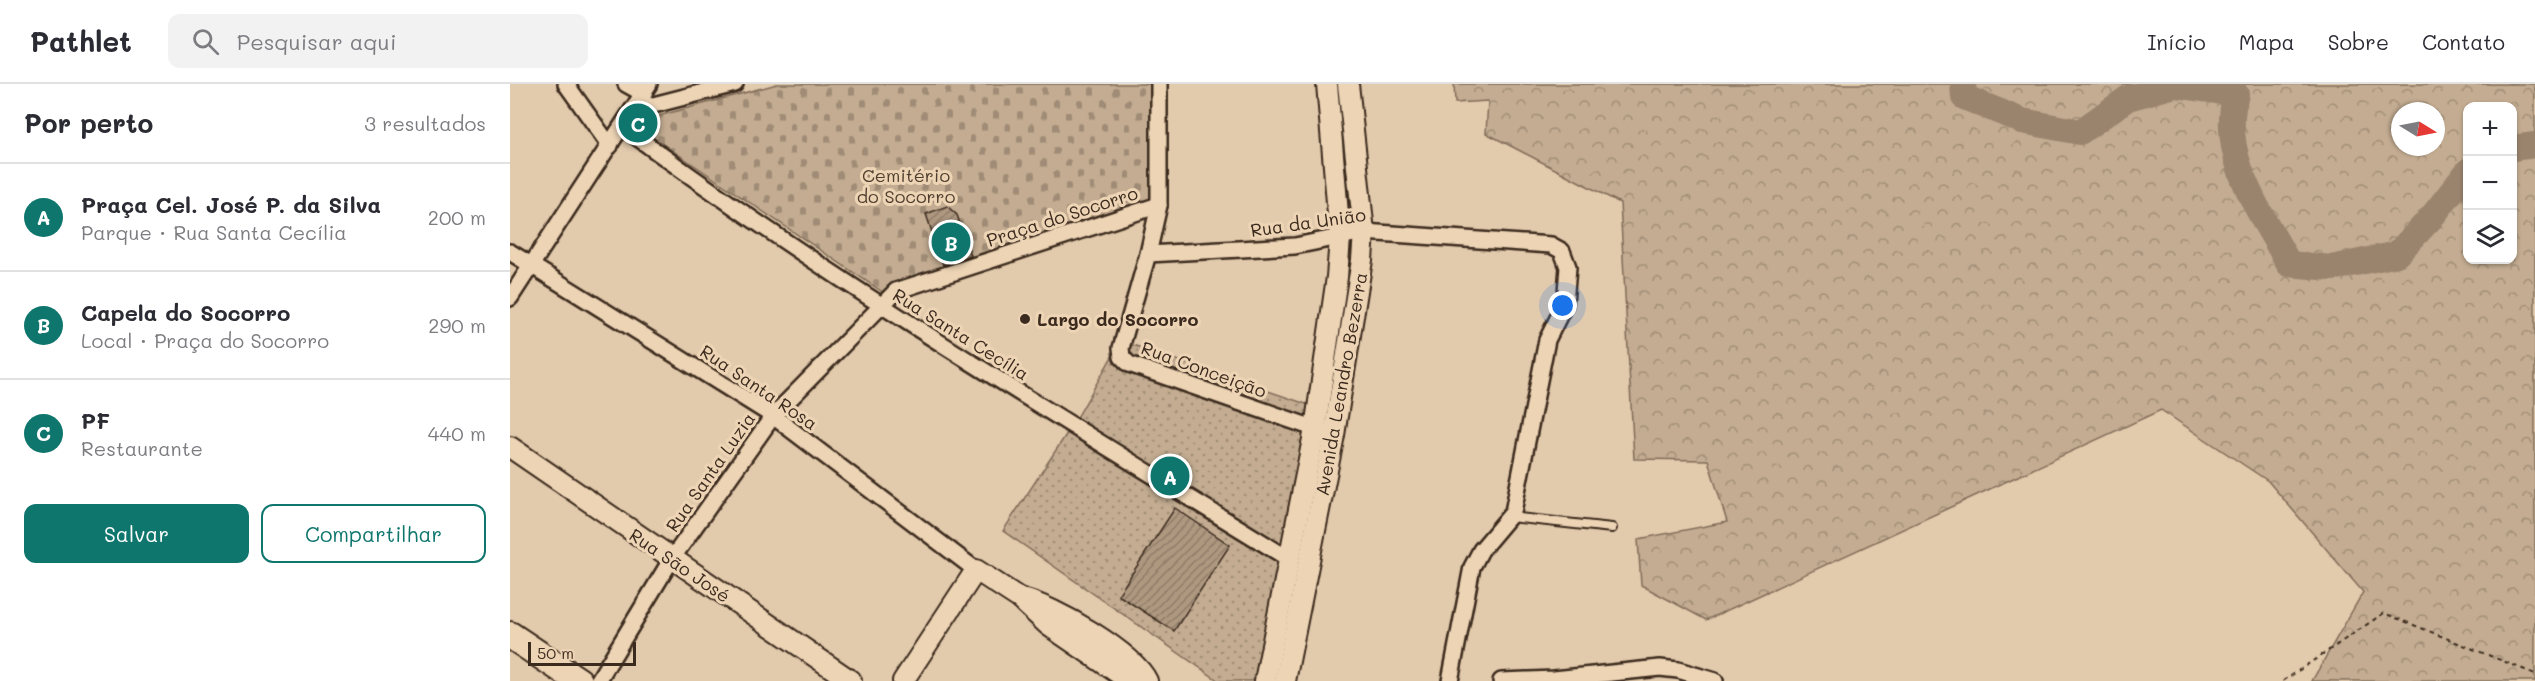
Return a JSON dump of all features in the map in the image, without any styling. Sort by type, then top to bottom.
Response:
[{"type":"highway","points":[[510,635],[579,681]]},
{"type":"street","points":[[566,84],[610,146]]},
{"type":"street","points":[[510,298],[647,89],[626,84]]},
{"type":"street","points":[[634,111],[735,84]]},
{"type":"street","name":"Rua Conceição","points":[[1159,84],[1159,205],[1148,254],[1121,348],[1125,361],[1334,435]]},
{"type":"street","name":"Avenida Leandro Bezerra","points":[[1265,681],[1327,364],[1340,238],[1327,84]]},
{"type":"street","name":"Avenida Leandro Bezerra","points":[[1285,681],[1334,435],[1364,232],[1348,84]]},
{"type":"street","name":"Rua Santa Cecília","points":[[623,127],[686,174],[881,308],[1289,559]]},
{"type":"street","name":"Praça do Socorro","points":[[881,308],[896,291],[1159,205]]},
{"type":"street","name":"Rua da União","points":[[1148,254],[1295,246],[1364,232],[1551,246],[1562,251],[1568,267],[1565,304],[1547,339],[1510,517]]},
{"type":"street","name":"Rua Santa Rosa","points":[[510,252],[773,417],[976,570]]},
{"type":"street","name":"Rua Santa Luzia","points":[[598,681],[671,560],[773,417],[881,308]]},
{"type":"street","name":"Rua São José","points":[[510,447],[671,560],[851,681]]},
{"type":"street","points":[[1450,681],[1472,567],[1481,550],[1510,517]]},
{"type":"street","points":[[903,681],[976,570],[1019,598],[1048,625],[1121,675],[1135,681]]},
{"type":"street","points":[[1019,598],[1056,611],[1130,659],[1147,681]]},
{"type":"street","points":[[1501,681],[1554,680],[1660,668],[1715,681]]},
{"type":"lane","points":[[1510,517],[1612,528]]},
{"type":"path","points":[[2283,681],[2384,613],[2535,674]]},
{"type":"green space","name":"Cemitério do Socorro","points":[[777,84],[1158,84],[1150,208],[890,297],[645,132],[651,118]]},
{"type":"green space","points":[[1454,84],[2535,84],[2535,681],[2312,681],[2363,592],[2268,481],[2161,410],[1706,620],[1641,585],[1638,539],[1727,522],[1708,460],[1634,459],[1620,203],[1486,133],[1488,101],[1455,103]]},
{"type":"green space","points":[[1121,341],[1315,407],[1259,681],[1219,681],[1003,531],[1075,421]]},
{"type":"building","points":[[947,206],[957,215],[971,256],[943,265],[926,214]]},
{"type":"building","points":[[1175,508],[1230,545],[1174,631],[1118,595]]},
{"type":"waterway","points":[[1963,84],[1964,97],[2022,121],[2080,132],[2128,98],[2175,85],[2236,94],[2232,117],[2237,161],[2255,204],[2289,264],[2332,268],[2397,254],[2431,218],[2463,177]]},
{"type":"waterway","points":[[2517,147],[2535,145]]},
{"type":"place","name":"PF","points":[[638,123]]},
{"type":"place","name":"Capela do Socorro","points":[[951,242]]},
{"type":"place","name":"Largo do Socorro","points":[[1025,319]]},
{"type":"place","name":"Praça Cel. José P. da Silva","points":[[1170,476]]}]
